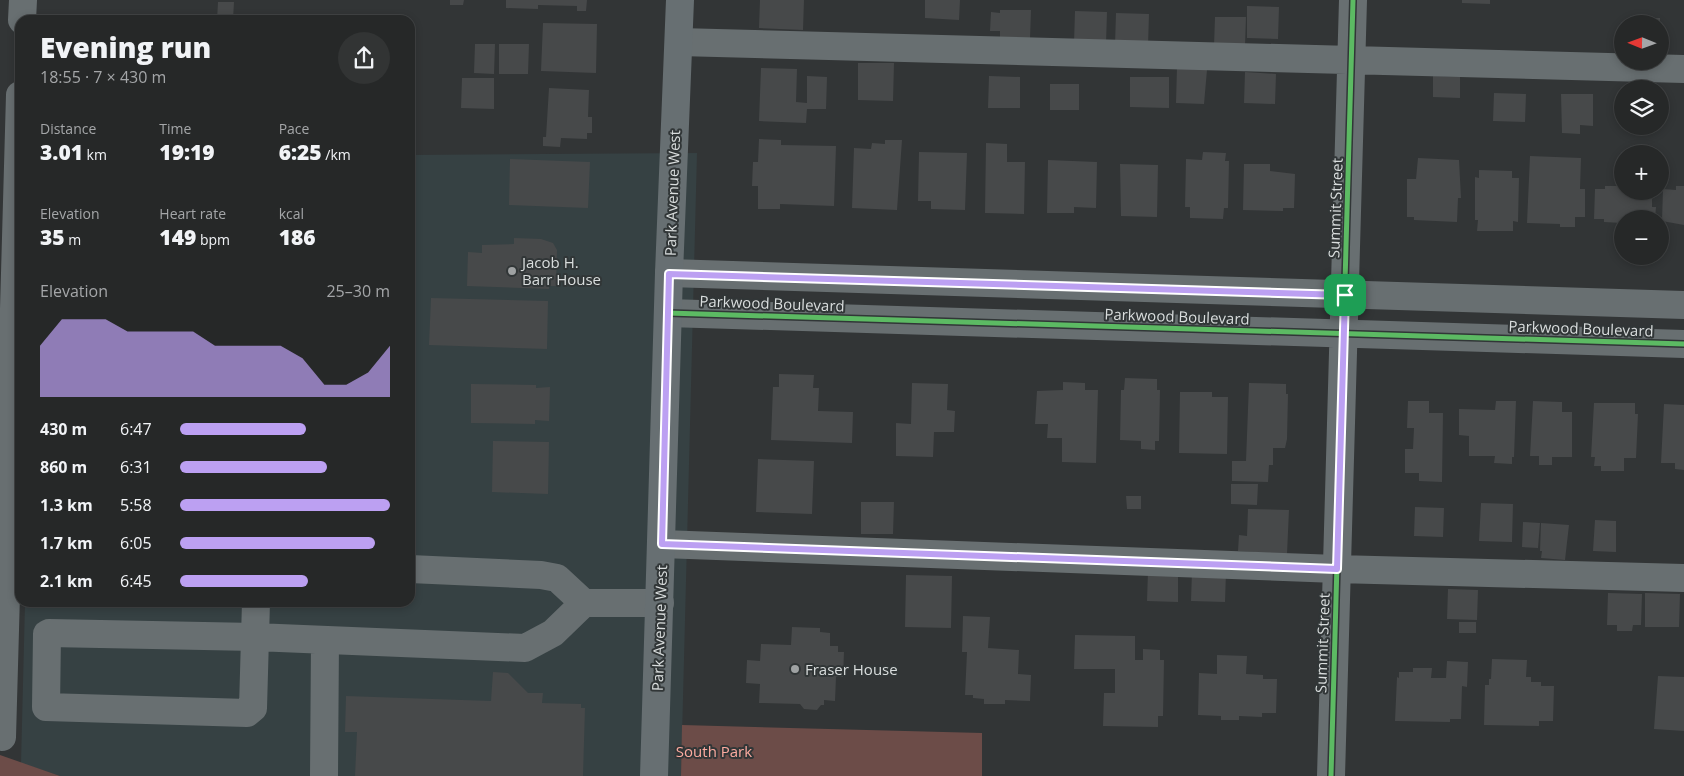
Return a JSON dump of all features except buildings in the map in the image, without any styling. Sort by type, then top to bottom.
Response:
[{"type":"main road","name":"Park Avenue West","points":[[654,776],[669,274],[680,0]]},
{"type":"street","points":[[22,15],[23,0]]},
{"type":"street","name":"Summit Street","points":[[1331,776],[1353,0]]},
{"type":"street","points":[[679,42],[1684,69]]},
{"type":"street","points":[[2,737],[15,273]]},
{"type":"street","points":[[669,274],[1684,305]]},
{"type":"street","name":"Parkwood Boulevard","points":[[668,313],[1684,344]]},
{"type":"street","points":[[662,544],[1337,569],[1684,578]]},
{"type":"street","points":[[415,569],[541,575],[557,578],[584,602],[660,604]]},
{"type":"street","points":[[256,607],[255,637],[253,708],[247,713],[49,708],[45,705],[48,633],[255,637],[525,648],[553,632],[584,602]]},
{"type":"street","points":[[324,776],[325,640]]},
{"type":"shaded area","points":[[697,153],[681,776],[60,776],[21,763],[25,607],[415,607],[415,155]]},
{"type":"green space","name":"South Park","points":[[682,725],[982,733],[982,776],[681,776]]},
{"type":"green space","points":[[0,755],[60,776],[0,776]]},
{"type":"cycle path","points":[[1331,776],[1353,0]]},
{"type":"cycle path","points":[[668,313],[1684,344]]},
{"type":"place","name":"Jacob H. Barr House","points":[[512,271]]},
{"type":"place","name":"Fraser House","points":[[795,669]]},
{"type":"route","points":[[669,274],[1345,295],[1337,569],[662,544],[669,274]]}]
